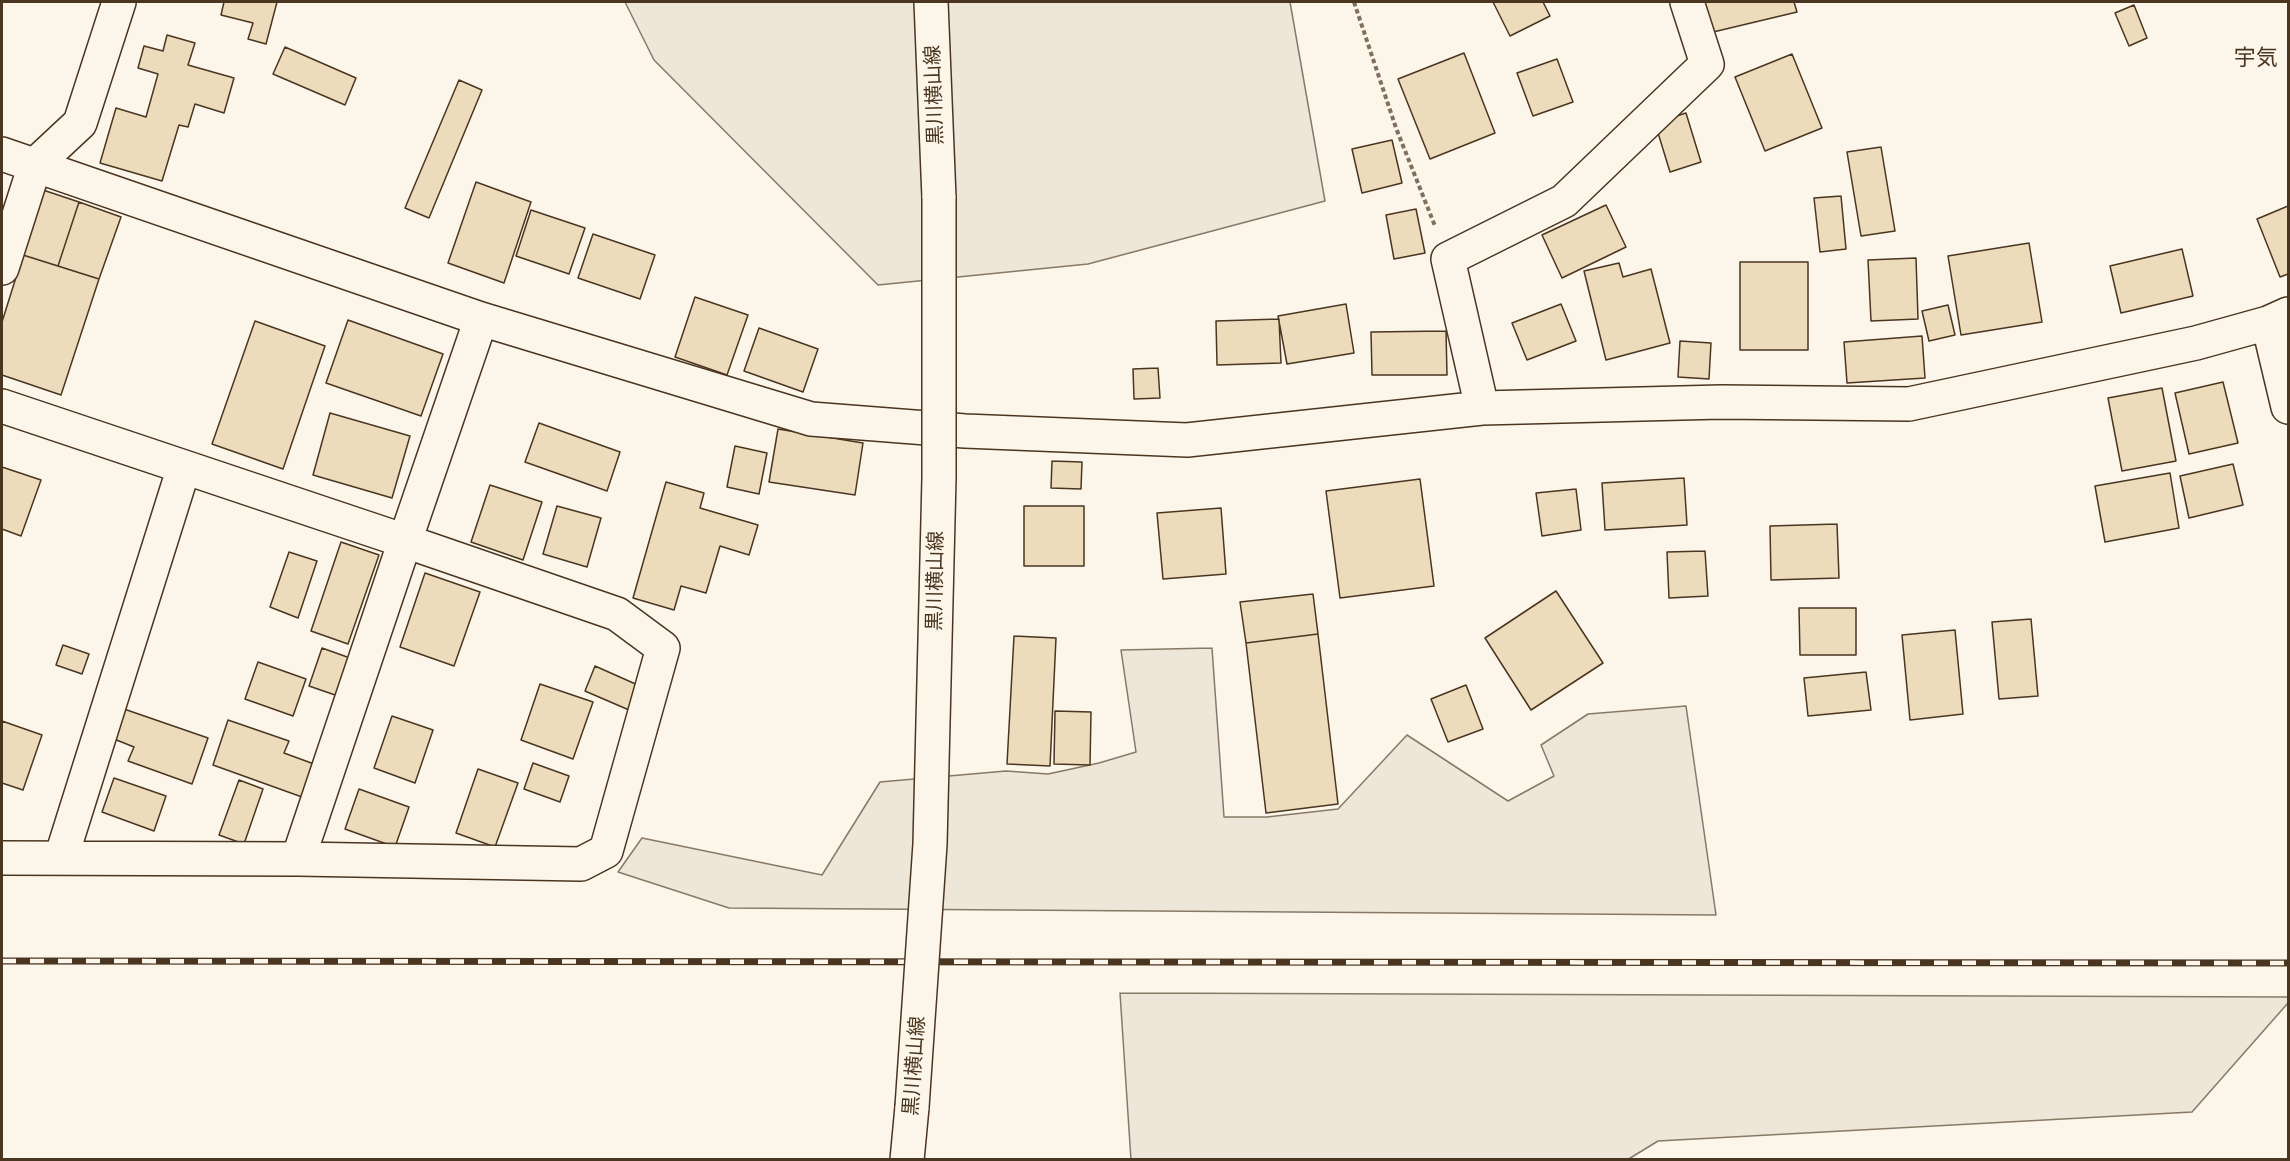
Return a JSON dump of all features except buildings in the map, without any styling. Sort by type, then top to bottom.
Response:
[{"type":"street","points":[[2,268],[35,165],[80,123],[119,2]]},
{"type":"street","name":"黒川横山線","points":[[906,1160],[912,1107],[930,844],[938,490],[939,198],[931,2]]},
{"type":"street","points":[[1482,408],[1448,258],[1564,201],[1707,64],[1687,2]]},
{"type":"street","points":[[2,154],[481,319],[811,419],[964,431],[1187,440],[1482,408],[1722,402],[1909,404],[2196,343],[2278,319],[2289,407]]},
{"type":"street","points":[[298,859],[481,319]]},
{"type":"street","points":[[2,406],[617,614],[663,648],[606,851],[581,864],[298,859],[2,858]]},
{"type":"street","points":[[62,858],[184,467]]},
{"type":"path","points":[[1354,2],[1396,128],[1448,258]]},
{"type":"shaded area","points":[[625,2],[1290,2],[1325,201],[1088,264],[878,285],[654,60]]},
{"type":"shaded area","points":[[1212,648],[1224,817],[1267,817],[1338,809],[1407,735],[1508,801],[1554,776],[1541,745],[1588,714],[1686,706],[1716,915],[729,908],[618,872],[642,838],[822,875],[880,782],[1006,771],[1048,774],[1136,752],[1121,650]]},
{"type":"shaded area","points":[[1120,993],[2288,997],[2288,1003],[2192,1112],[1658,1141],[1627,1160],[1131,1160]]},
{"type":"railway","points":[[2,961],[2288,963]]},
{"type":"district","name":"宇気","points":[[2256,59]]}]
